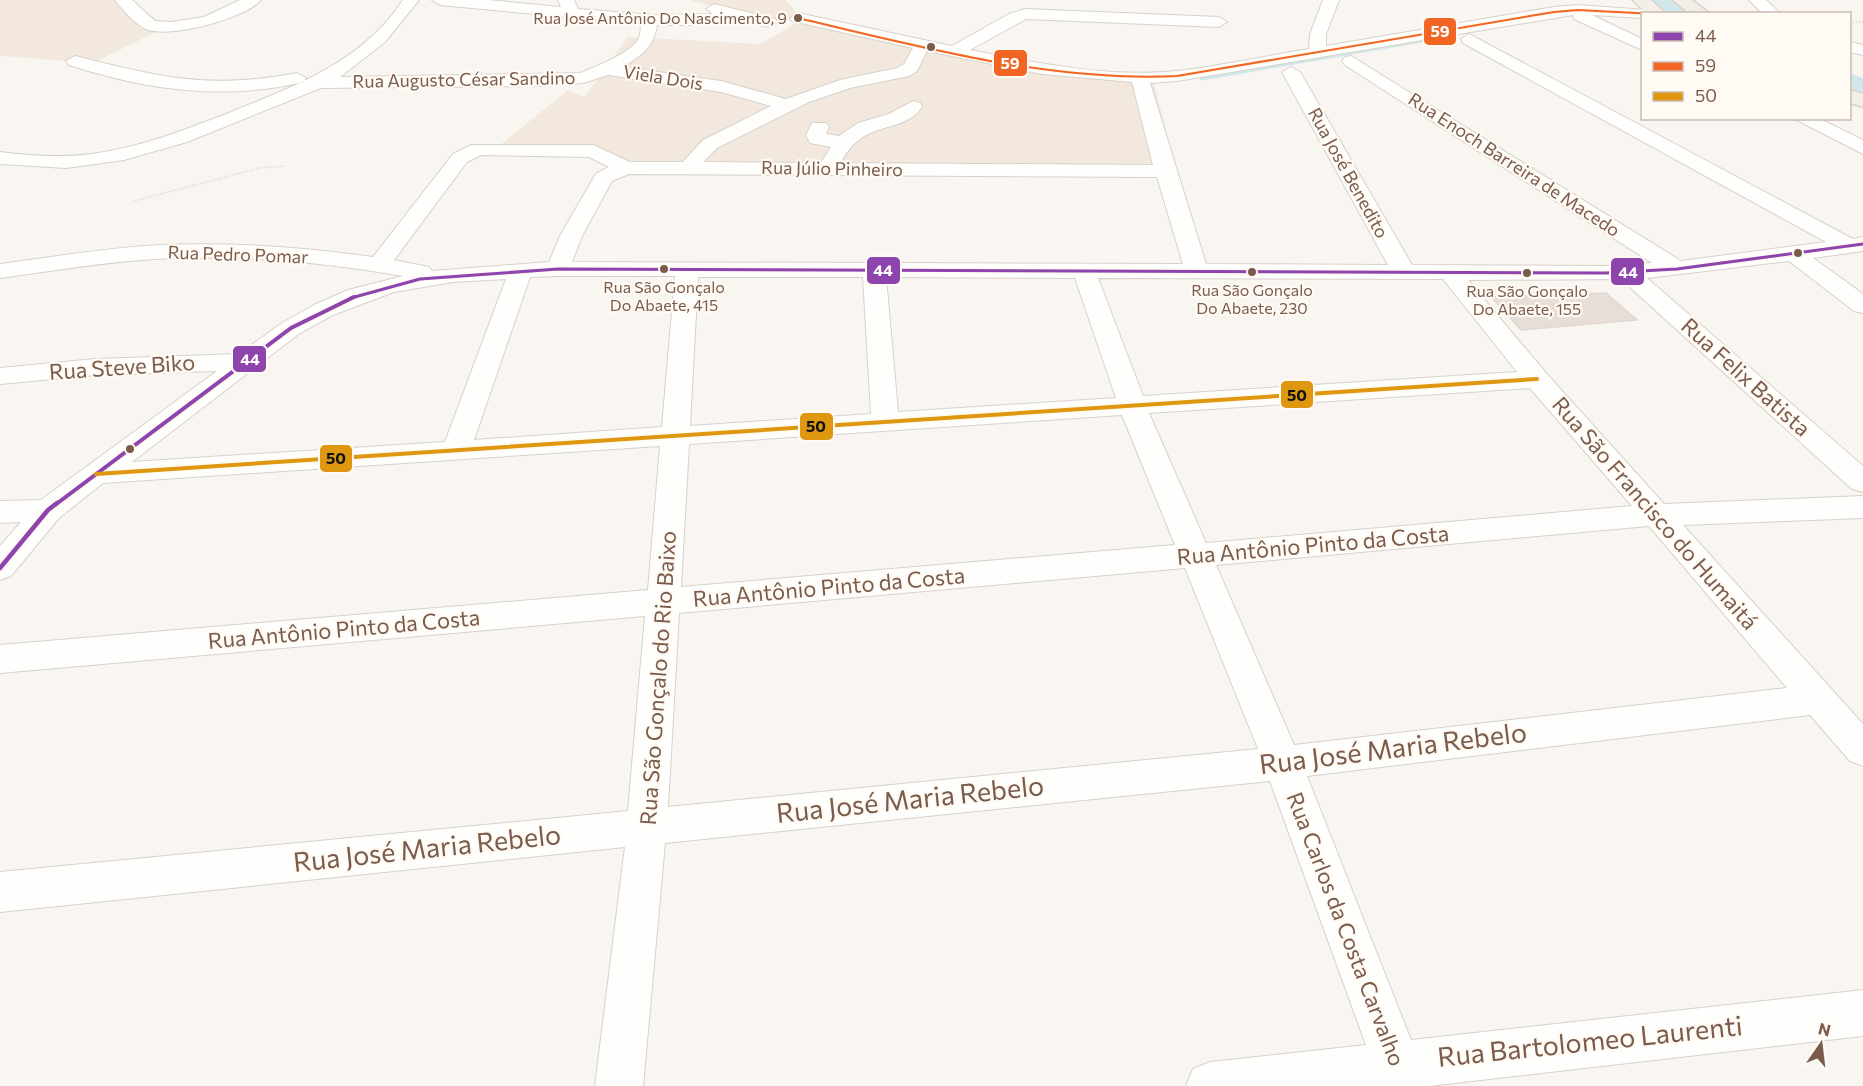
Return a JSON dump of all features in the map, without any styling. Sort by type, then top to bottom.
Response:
[{"type":"main road","points":[[1641,0],[1654,12]]},
{"type":"main road","points":[[1681,0],[1699,12]]},
{"type":"street","points":[[123,0],[150,25],[171,27],[208,21],[253,0]]},
{"type":"street","points":[[0,158],[46,161],[103,159],[165,144],[318,82],[339,70],[363,52],[411,0]]},
{"type":"street","points":[[440,0],[569,7],[650,20],[693,21],[739,16]]},
{"type":"street","points":[[1317,52],[1318,34],[1331,0],[1324,0]]},
{"type":"street","points":[[1547,0],[1641,45]]},
{"type":"street","points":[[1757,0],[1771,12]]},
{"type":"street","points":[[696,5],[739,16],[780,20],[1072,74],[1142,84],[1177,76],[1567,11],[1641,13]]},
{"type":"street","points":[[955,52],[1014,17],[1025,14],[1220,22]]},
{"type":"street","points":[[780,20],[919,52],[1074,82],[1194,87],[1588,20],[1641,19]]},
{"type":"street","name":"Viela Dois","points":[[607,69],[644,44],[650,20]]},
{"type":"street","points":[[1469,39],[1857,245]]},
{"type":"street","points":[[690,167],[698,154],[710,144],[786,105],[824,90],[903,72],[911,67],[919,52]]},
{"type":"street","points":[[75,61],[100,70],[156,80],[248,87],[339,70]]},
{"type":"street","name":"Rua Enoch Barreira de Macedo","points":[[1351,61],[1677,269]]},
{"type":"street","name":"Viela Dois","points":[[607,69],[723,88],[786,105]]},
{"type":"street","name":"Rua Augusto César Sandino","points":[[318,82],[564,81],[583,78],[607,69]]},
{"type":"street","name":"Rua José Benedito","points":[[1291,72],[1405,274]]},
{"type":"street","points":[[1177,76],[1194,87]]},
{"type":"street","points":[[1142,84],[1165,171],[1197,272]]},
{"type":"street","points":[[227,120],[237,109],[248,87]]},
{"type":"street","points":[[829,169],[846,143],[863,127],[897,118],[913,107]]},
{"type":"street","points":[[1806,120],[1863,148]]},
{"type":"street","points":[[819,128],[816,135],[818,139],[846,143]]},
{"type":"street","points":[[379,265],[460,158],[478,149],[592,151],[626,168]]},
{"type":"street","name":"Rua Júlio Pinheiro","points":[[558,269],[572,236],[604,177],[626,168],[1165,171]]},
{"type":"street","points":[[0,568],[48,510],[291,328],[333,305],[381,287],[439,276],[558,269],[1405,274],[1628,273],[1677,269],[1857,245]]},
{"type":"street","name":"Rua Pedro Pomar","points":[[0,271],[110,256],[196,250],[379,265],[439,276]]},
{"type":"street","points":[[1794,254],[1863,306]]},
{"type":"street","name":"Rua São Gonçalo do Rio Baixo","points":[[619,1086],[647,827],[687,270]]},
{"type":"street","points":[[874,270],[885,422]]},
{"type":"street","points":[[456,450],[522,271]]},
{"type":"street","name":"Rua Carlos da Costa Carvalho","points":[[1084,272],[1132,405],[1283,762],[1400,1075]]},
{"type":"street","name":"Rua Felix Batista","points":[[1628,273],[1863,482]]},
{"type":"street","name":"Rua São Francisco do Humaitá","points":[[1451,274],[1537,379],[1863,750]]},
{"type":"street","name":"Rua Steve Biko","points":[[0,376],[95,367],[245,362]]},
{"type":"street","points":[[96,474],[1537,379]]},
{"type":"street","name":"Rua Antônio Pinto da Costa","points":[[0,659],[1657,515],[1863,507]]},
{"type":"street","points":[[0,512],[48,510]]},
{"type":"street","name":"Rua José Maria Rebelo","points":[[0,892],[1283,762],[1819,699]]},
{"type":"street","name":"Rua Bartolomeo Laurenti","points":[[1210,1086],[1400,1075],[1863,1013]]},
{"type":"path","points":[[134,201],[260,168],[285,166]]},
{"type":"shaded area","points":[[0,0],[131,0],[166,27],[93,63],[0,56]]},
{"type":"shaded area","points":[[690,0],[786,0],[802,20],[1081,77],[1154,84],[1175,165],[625,163],[557,150],[489,154],[568,90],[585,97],[628,37],[760,44],[800,21],[757,18]]},
{"type":"building","points":[[1606,293],[1637,320],[1521,330],[1491,297]]},
{"type":"waterway","points":[[1665,0],[1682,12]]},
{"type":"waterway","points":[[1202,78],[1439,37]]},
{"type":"waterway","points":[[1851,84],[1863,89]]},
{"type":"transit line","name":"59","points":[[798,18],[1043,69],[1096,75],[1150,77],[1177,76],[1554,12],[1578,10],[1641,13]]},
{"type":"transit line","name":"44","points":[[0,568],[48,510],[291,328],[324,309],[357,296],[420,279],[558,269],[1605,273],[1677,269],[1863,244]]},
{"type":"transit line","name":"50","points":[[96,474],[1537,379]]},
{"type":"place","name":"Rua José Antônio Do Nascimento, 9","points":[[798,18]]},
{"type":"place","name":"Rua São Gonçalo Do Abaete, 415","points":[[664,269]]},
{"type":"place","name":"Rua São Gonçalo Do Abaete, 230","points":[[1252,272]]},
{"type":"place","name":"Rua São Gonçalo Do Abaete, 155","points":[[1527,273]]}]
